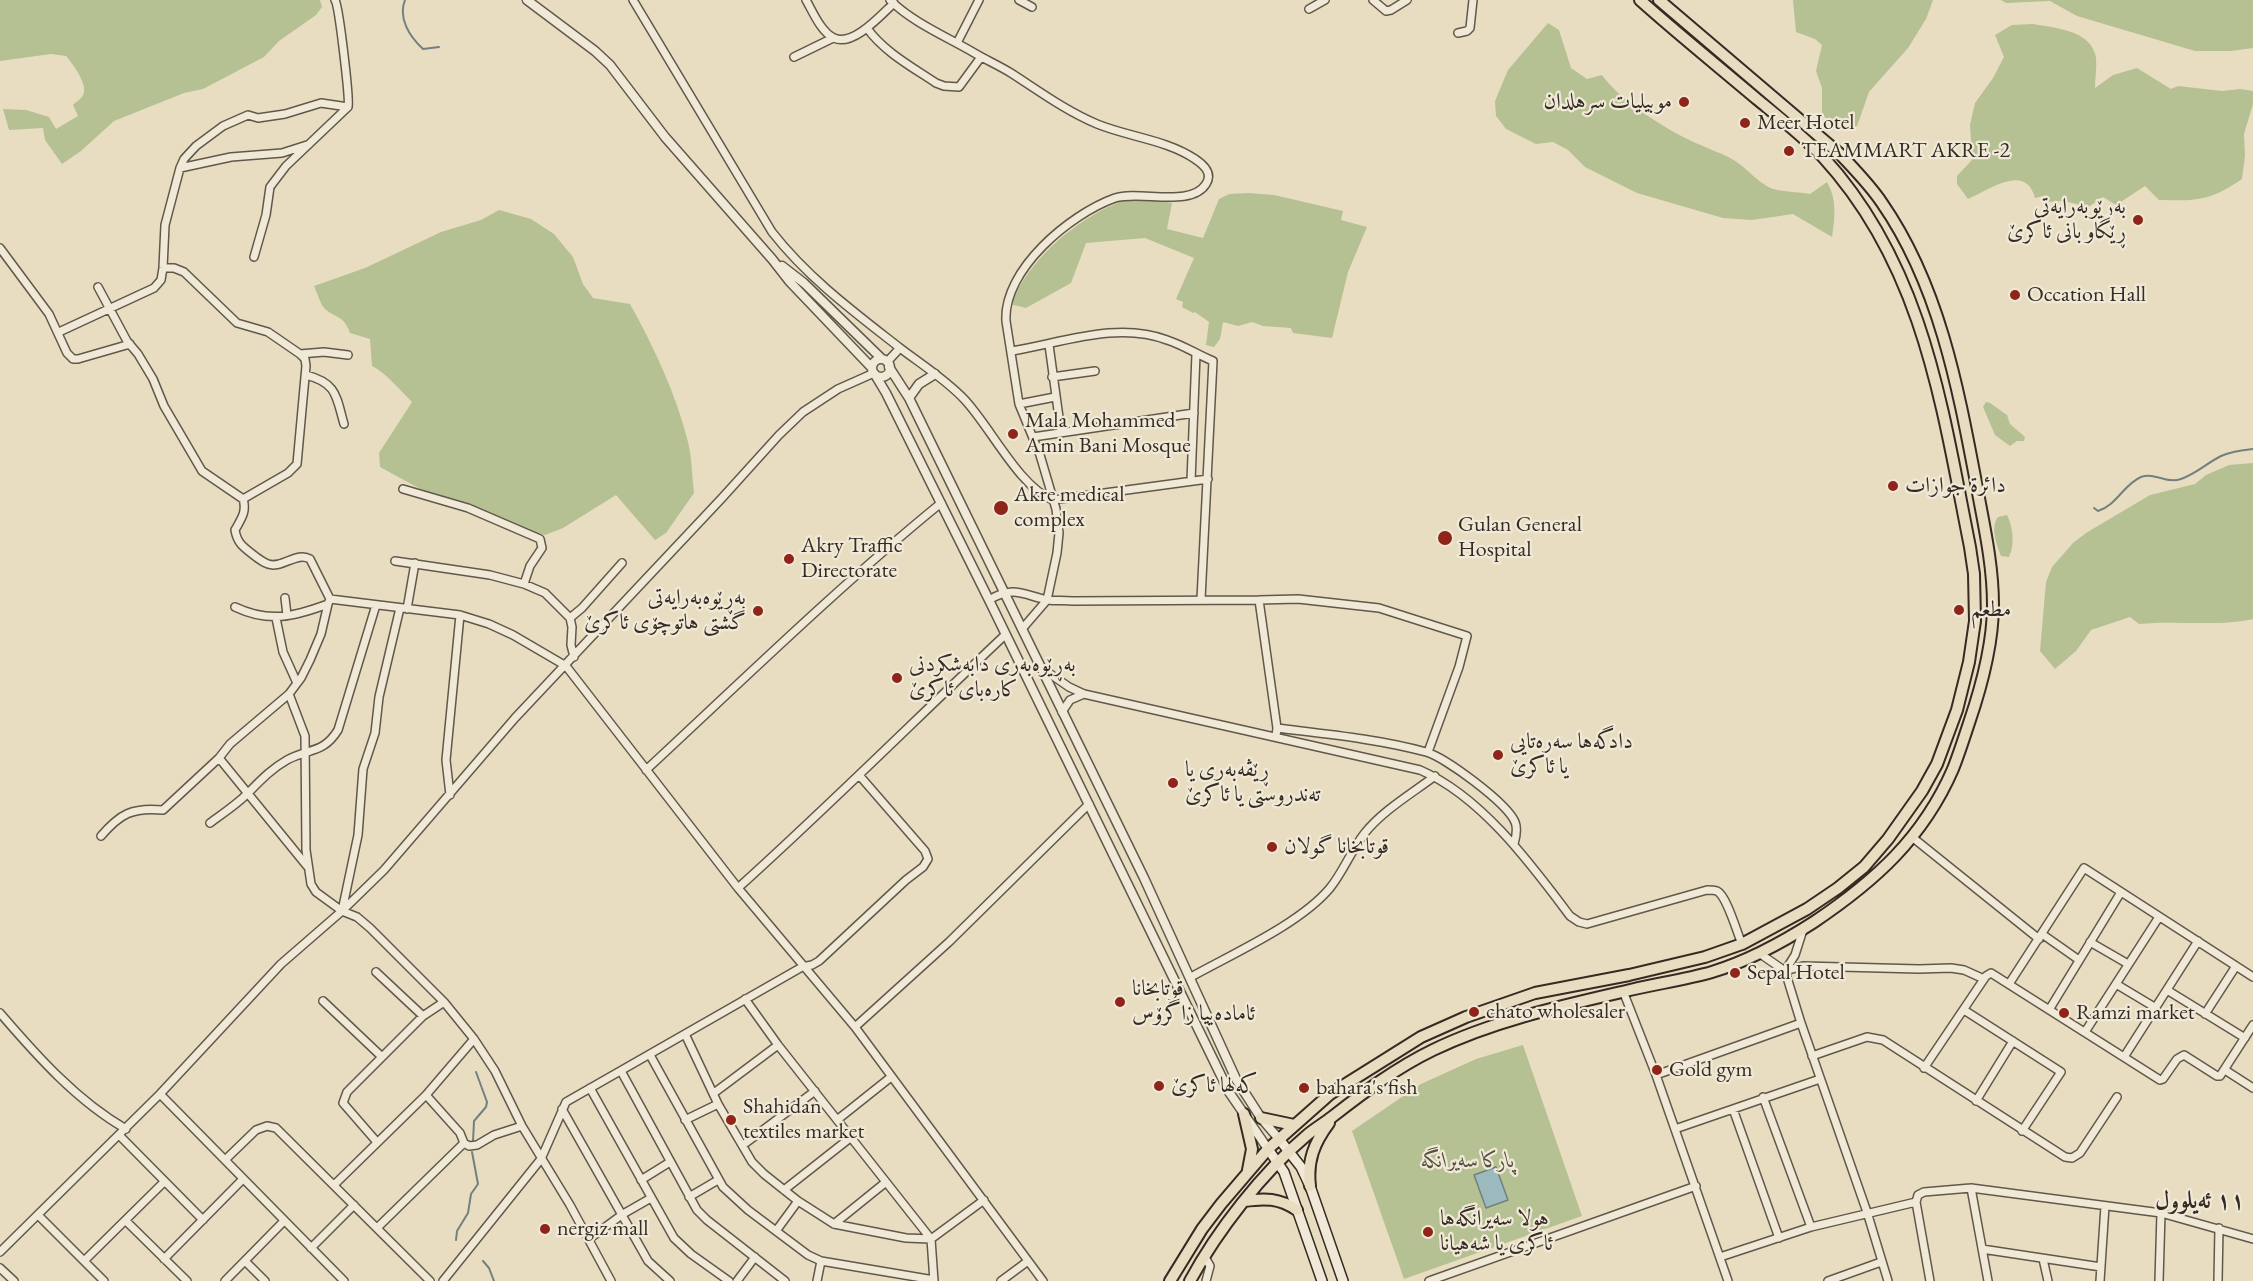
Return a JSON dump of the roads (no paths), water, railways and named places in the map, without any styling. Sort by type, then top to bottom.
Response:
[{"type":"highway","points":[[1170,1281],[1202,1229],[1268,1149],[1330,1094],[1421,1037],[1466,1017],[1535,993],[1704,957],[1742,944],[1807,909],[1838,888],[1864,867],[1888,839],[1922,791],[1937,764],[1957,710],[1969,662],[1975,621],[1974,574],[1958,483],[1930,354],[1922,329],[1891,256],[1870,217],[1822,156],[1640,0]]},
{"type":"highway","points":[[1190,1281],[1204,1257],[1244,1201],[1278,1162],[1308,1134],[1382,1079],[1432,1051],[1502,1023],[1623,991],[1711,972],[1759,953],[1804,928],[1873,879],[1912,837],[1954,767],[1980,690],[1988,654],[1993,604],[1988,550],[1960,400],[1935,309],[1912,255],[1881,202],[1840,154],[1659,0]]},
{"type":"highway","points":[[1958,483],[1976,482]]},
{"type":"highway","points":[[1244,1114],[1252,1149],[1248,1172]]},
{"type":"highway","points":[[1310,1186],[1309,1166],[1312,1150],[1334,1116]]},
{"type":"highway","points":[[1261,1118],[1294,1125]]},
{"type":"highway","points":[[1244,1201],[1273,1199],[1297,1210]]},
{"type":"main road","points":[[1279,1139],[1301,1167],[1310,1186],[1343,1281]]},
{"type":"main road","points":[[1268,1149],[1284,1172],[1322,1281]]},
{"type":"street","points":[[254,257],[266,215],[270,187],[286,166],[348,106],[350,99],[343,59],[339,11],[335,0]]},
{"type":"street","points":[[527,0],[610,65],[665,137],[790,282],[873,370],[883,376],[888,373],[886,363]]},
{"type":"street","points":[[633,0],[772,232],[802,267],[827,291],[935,374],[965,400],[1040,495],[1053,500],[1208,479]]},
{"type":"street","points":[[806,0],[821,25],[833,38]]},
{"type":"street","points":[[957,43],[979,0]]},
{"type":"street","points":[[1019,0],[1032,7]]},
{"type":"street","points":[[1308,9],[1325,0]]},
{"type":"street","points":[[1373,0],[1386,11],[1407,0]]},
{"type":"street","points":[[1458,33],[1470,28],[1473,0]]},
{"type":"street","points":[[794,57],[833,38],[854,37],[867,28],[892,2],[1076,114],[1116,131],[1185,153],[1205,166],[1209,177],[1200,190],[1191,196],[1130,195],[1115,198],[1095,208],[1052,237],[1035,255],[1009,294],[1006,309],[1019,404],[1034,437],[1053,500],[1059,533],[1058,554],[1047,600],[1022,629]]},
{"type":"street","points":[[867,28],[873,37],[886,48],[944,86],[959,87],[981,57]]},
{"type":"street","points":[[58,333],[154,288],[161,280],[164,268],[165,225],[180,168],[184,159],[196,146],[223,126],[248,115],[258,118],[285,114],[321,103],[348,106]]},
{"type":"street","points":[[180,168],[231,157],[282,153],[310,144]]},
{"type":"street","points":[[0,248],[49,314],[67,352],[74,359],[130,344]]},
{"type":"street","points":[[772,259],[804,283],[886,363],[909,398],[1144,878],[1236,1079],[1261,1118],[1279,1139]]},
{"type":"street","points":[[164,268],[174,268],[184,272],[237,322],[268,332],[305,359],[306,375],[297,464],[288,473],[243,499]]},
{"type":"street","points":[[98,287],[153,379],[164,406],[202,471],[243,499],[244,513],[235,530],[240,545],[272,565],[306,557],[313,564],[329,601],[321,634],[310,660],[289,694],[230,744],[219,758],[163,810],[134,810],[120,817],[101,837]]},
{"type":"street","points":[[1012,351],[1095,335],[1138,333],[1167,339],[1213,362],[1201,599]]},
{"type":"street","points":[[1049,345],[1061,432]]},
{"type":"street","points":[[900,348],[886,363],[874,363],[873,370],[989,600],[1229,1092],[1268,1149]]},
{"type":"street","points":[[300,354],[324,352],[348,355]]},
{"type":"street","points":[[1191,481],[1196,354]]},
{"type":"street","points":[[0,1252],[126,1129],[281,964],[342,911],[384,870],[515,718],[566,666],[779,435],[803,412],[873,370]]},
{"type":"street","points":[[1052,377],[1095,372]]},
{"type":"street","points":[[909,398],[919,384],[935,374]]},
{"type":"street","points":[[306,375],[324,381],[330,386],[344,424]]},
{"type":"street","points":[[1019,404],[1055,397]]},
{"type":"street","points":[[1034,437],[1194,413]]},
{"type":"street","points":[[403,489],[468,508],[540,539],[542,548],[530,566],[524,584]]},
{"type":"street","points":[[646,770],[816,611],[941,503]]},
{"type":"street","points":[[395,561],[490,575],[545,592],[570,618],[574,657]]},
{"type":"street","points":[[342,911],[358,835],[363,769],[375,733],[379,697],[415,563]]},
{"type":"street","points":[[570,618],[582,608],[622,563]]},
{"type":"street","points":[[989,600],[1002,592],[1036,595],[1047,600],[1298,599],[1379,608],[1467,636],[1459,666],[1428,752]]},
{"type":"street","points":[[285,598],[287,615]]},
{"type":"street","points":[[1259,600],[1277,728],[1276,736]]},
{"type":"street","points":[[235,607],[255,615],[276,618],[312,610],[329,601],[460,615],[489,624],[513,635],[566,666],[738,888],[802,967],[855,1027],[1043,1281]]},
{"type":"street","points":[[210,823],[248,793],[271,771],[306,751],[323,747],[338,730],[376,605]]},
{"type":"street","points":[[450,795],[446,760],[460,615]]},
{"type":"street","points":[[276,618],[283,652],[297,683]]},
{"type":"street","points":[[738,888],[1005,635]]},
{"type":"street","points":[[1043,669],[1055,679],[1083,694],[1402,765],[1435,776],[1514,844],[1570,916],[1579,922],[1587,924],[1707,890],[1716,890],[1728,907],[1742,944]]},
{"type":"street","points":[[289,694],[305,736],[306,850],[311,884],[316,892],[342,911],[357,917],[370,928],[444,1002],[474,1039],[495,1071],[522,1126],[570,1204],[611,1281]]},
{"type":"street","points":[[1062,712],[1070,700],[1083,694]]},
{"type":"street","points":[[1277,728],[1358,739],[1428,752],[1494,797],[1509,813],[1516,823],[1517,833],[1514,844]]},
{"type":"street","points":[[219,758],[309,868]]},
{"type":"street","points":[[443,1281],[541,1159],[566,1102],[802,967],[812,965],[923,867],[928,859],[926,851],[859,775]]},
{"type":"street","points":[[1191,977],[1289,922],[1305,910],[1330,889],[1363,835],[1374,823],[1435,776]]},
{"type":"street","points":[[855,1027],[949,942],[1089,804]]},
{"type":"street","points":[[1912,837],[2040,937],[2079,960]]},
{"type":"street","points":[[2009,984],[2084,868],[2253,977]]},
{"type":"street","points":[[1128,885],[1144,878]]},
{"type":"street","points":[[2049,1010],[2121,892]]},
{"type":"street","points":[[2085,1032],[2159,917]]},
{"type":"street","points":[[1785,971],[1795,955],[1804,928]]},
{"type":"street","points":[[2124,1057],[2198,941]]},
{"type":"street","points":[[2090,942],[2128,964]]},
{"type":"street","points":[[1759,953],[1785,971],[1812,1056],[1867,1212],[1887,1281]]},
{"type":"street","points":[[1785,971],[1803,966],[1951,968],[1964,970],[1984,979]]},
{"type":"street","points":[[2205,1014],[2236,966]]},
{"type":"street","points":[[376,972],[423,1016]]},
{"type":"street","points":[[1924,1068],[1988,974],[1994,974],[2160,1080],[2184,1055],[2220,1076],[2253,1025]]},
{"type":"street","points":[[2116,984],[2156,1008]]},
{"type":"street","points":[[2167,990],[2245,1038]]},
{"type":"street","points":[[1623,991],[1656,1075],[1728,1281]]},
{"type":"street","points":[[650,1055],[718,1180],[748,1210],[808,1255],[821,1261],[934,1281],[931,1239],[850,1138],[745,999]]},
{"type":"street","points":[[322,1001],[381,1056]]},
{"type":"street","points":[[376,1141],[343,1103],[347,1092],[423,1016],[444,1002]]},
{"type":"street","points":[[1964,1010],[2061,1072],[2022,1131]]},
{"type":"street","points":[[0,1013],[22,1039],[80,1096],[104,1116],[126,1129]]},
{"type":"street","points":[[1656,1075],[1801,1023]]},
{"type":"street","points":[[685,1034],[718,1104],[752,1162],[798,1201],[834,1224],[906,1238],[931,1239],[984,1200]]},
{"type":"street","points":[[1812,1056],[1857,1040],[1875,1038],[1883,1041],[2065,1157],[2073,1158],[2080,1153],[2117,1097]]},
{"type":"street","points":[[334,1185],[376,1141],[426,1095],[474,1039]]},
{"type":"street","points":[[1976,1101],[2013,1041]]},
{"type":"street","points":[[714,1093],[778,1045]]},
{"type":"street","points":[[621,1071],[697,1210],[785,1281]]},
{"type":"street","points":[[2225,1071],[2253,1088]]},
{"type":"street","points":[[837,1120],[891,1077]]},
{"type":"street","points":[[1675,1129],[1820,1079]]},
{"type":"street","points":[[590,1088],[674,1238],[691,1254],[729,1281]]},
{"type":"street","points":[[743,1145],[815,1091]]},
{"type":"street","points":[[160,1094],[344,1281]]},
{"type":"street","points":[[426,1095],[460,1133],[464,1143],[469,1146],[477,1146],[500,1132],[522,1126]]},
{"type":"street","points":[[1763,1097],[1811,1227]]},
{"type":"street","points":[[685,1120],[718,1104]]},
{"type":"street","points":[[562,1109],[648,1261],[670,1281]]},
{"type":"street","points":[[1733,1109],[1779,1238]]},
{"type":"street","points":[[225,1160],[256,1130],[267,1126],[276,1128],[430,1281]]},
{"type":"street","points":[[119,1135],[202,1220]]},
{"type":"street","points":[[784,1190],[850,1138]]},
{"type":"street","points":[[377,1228],[464,1143]]},
{"type":"street","points":[[641,1180],[670,1162]]},
{"type":"street","points":[[164,1259],[243,1179]]},
{"type":"street","points":[[689,1197],[718,1180]]},
{"type":"street","points":[[84,1261],[164,1182]]},
{"type":"street","points":[[834,1224],[886,1182]]},
{"type":"street","points":[[1429,1281],[1696,1186]]},
{"type":"street","points":[[1971,1188],[1988,1281]]},
{"type":"street","points":[[1930,1281],[1916,1202],[1918,1195],[1924,1192],[1971,1188],[2162,1213],[2253,1239]]},
{"type":"street","points":[[589,1239],[623,1214],[651,1198]]},
{"type":"street","points":[[776,1231],[798,1201]]},
{"type":"street","points":[[1720,1257],[1811,1227],[1916,1202]]},
{"type":"street","points":[[311,1248],[354,1205]]},
{"type":"street","points":[[2100,1281],[2105,1206]]},
{"type":"street","points":[[2159,1281],[2162,1213]]},
{"type":"street","points":[[38,1215],[104,1281]]},
{"type":"street","points":[[126,1221],[187,1281]]},
{"type":"street","points":[[225,1281],[284,1221]]},
{"type":"street","points":[[2218,1281],[2219,1228]]},
{"type":"street","points":[[1982,1249],[2101,1267]]},
{"type":"street","points":[[737,1281],[755,1257]]},
{"type":"street","points":[[1204,1257],[1210,1266],[1206,1281]]},
{"type":"street","points":[[2043,1259],[2048,1281]]},
{"type":"street","points":[[245,1261],[265,1281]]},
{"type":"street","points":[[817,1281],[821,1261]]},
{"type":"street","points":[[1001,1281],[1028,1261]]},
{"type":"street","points":[[1828,1281],[1881,1262]]},
{"type":"street","points":[[0,1268],[14,1281]]},
{"type":"water","points":[[1496,1167],[1508,1200],[1486,1208],[1474,1175]]},
{"type":"waterway","points":[[405,0],[404,20],[413,38],[423,49],[439,47]]},
{"type":"waterway","points":[[2094,508],[2098,511],[2110,505],[2141,477],[2181,479],[2221,456],[2253,449]]},
{"type":"waterway","points":[[473,1141],[474,1121],[486,1107],[487,1102],[476,1072]]},
{"type":"waterway","points":[[456,1240],[457,1231],[468,1213],[471,1194],[478,1184],[472,1152]]},
{"type":"waterway","points":[[483,1261],[489,1268],[494,1281]]},
{"type":"place","name":"موبيليات سرهلدان","points":[[1684,102]]},
{"type":"place","name":"Meer Hotel","points":[[1745,123]]},
{"type":"place","name":"TEAMMART AKRE -2","points":[[1789,151]]},
{"type":"place","name":"بەڕێوبەرایەتی ڕێگاو بانی ئاکرێ","points":[[2138,220]]},
{"type":"place","name":"Occation Hall","points":[[2015,295]]},
{"type":"place","name":"Mala Mohammed Amin Bani Mosque","points":[[1013,434]]},
{"type":"place","name":"دائرة جوازات","points":[[1893,486]]},
{"type":"place","name":"Akre medical complex","points":[[1001,508]]},
{"type":"place","name":"Gulan General Hospital","points":[[1445,538]]},
{"type":"place","name":"Akry Traffic Directorate","points":[[789,559]]},
{"type":"place","name":"مطعم","points":[[1959,610]]},
{"type":"place","name":"بەڕێوەبەرایەتی گشتی هاتوچۆی ئاکرێ","points":[[758,611]]},
{"type":"place","name":"بەڕێوەبەری دابەشکردنی کارەبای ئاکرێ","points":[[897,678]]},
{"type":"place","name":"دادگەها سەرەتایی یا ئاکرێ","points":[[1498,755]]},
{"type":"place","name":"ڕێڤەبەری یا تەندروستی یا ئاکرێ","points":[[1173,783]]},
{"type":"place","name":"قوتابخانا گولان","points":[[1272,847]]},
{"type":"place","name":"Sepal Hotel","points":[[1735,973]]},
{"type":"place","name":"قوتابخانا ئامادەییا زاگرۆس","points":[[1120,1002]]},
{"type":"place","name":"chato wholesaler","points":[[1474,1012]]},
{"type":"place","name":"Ramzi market","points":[[2064,1013]]},
{"type":"place","name":"Gold gym","points":[[1657,1070]]},
{"type":"place","name":"کەلها ئاکرێ","points":[[1159,1086]]},
{"type":"place","name":"bahara's fish","points":[[1304,1088]]},
{"type":"place","name":"Shahidan textiles market","points":[[731,1120]]},
{"type":"place","name":"nergiz mall","points":[[545,1229]]},
{"type":"place","name":"هولا سەیرانگەها ئاکری یا شەهیانا","points":[[1428,1232]]},
{"type":"district","name":"١١ ئەیلوول","points":[[2200,1201]]},
{"type":"park label","name":"پارکا سەیرانگه","points":[[1468,1161]]}]
